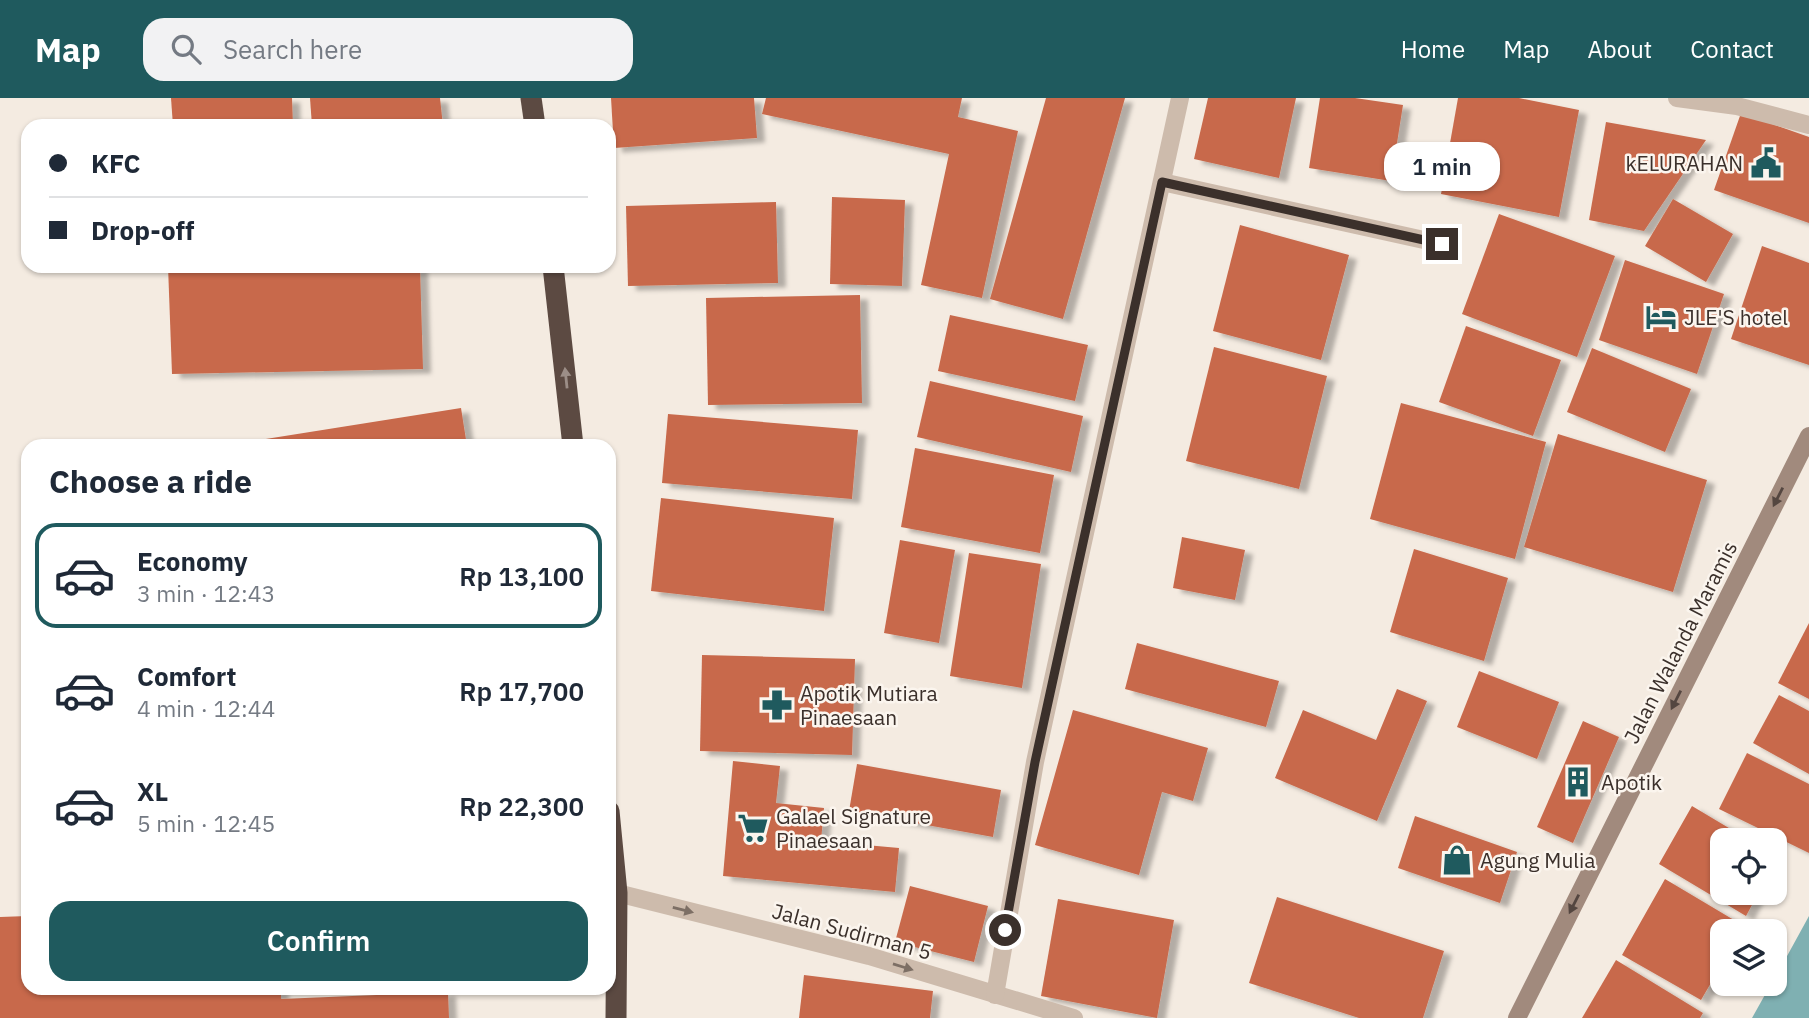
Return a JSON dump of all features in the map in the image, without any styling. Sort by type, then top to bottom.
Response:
[{"type":"highway","points":[[531,98],[534,119]]},
{"type":"highway","points":[[554,273],[572,439]]},
{"type":"highway","points":[[616,883],[616,1018]]},
{"type":"street","points":[[995,995],[1035,762],[1180,98]]},
{"type":"street","points":[[1677,98],[1737,106],[1809,125]]},
{"type":"street","points":[[1162,182],[1442,244]]},
{"type":"street","name":"Jalan Walanda Maramis","points":[[1517,1018],[1809,436]]},
{"type":"street","name":"Jalan Sudirman 5","points":[[617,893],[869,956],[1074,1018]]},
{"type":"water","points":[[1809,916],[1809,1018],[1752,1018],[1764,996],[1787,996],[1787,956]]},
{"type":"building","points":[[171,98],[292,98],[293,119],[172,119]]},
{"type":"building","points":[[310,98],[440,98],[442,119],[312,119]]},
{"type":"building","points":[[611,98],[754,98],[757,138],[616,148],[616,119],[612,119]]},
{"type":"building","points":[[766,98],[962,98],[958,117],[1018,131],[982,298],[921,285],[949,154],[762,114]]},
{"type":"building","points":[[1046,98],[1125,98],[1063,319],[990,299]]},
{"type":"building","points":[[1208,98],[1296,98],[1279,178],[1194,159]]},
{"type":"building","points":[[1320,98],[1355,98],[1403,105],[1391,181],[1309,168]]},
{"type":"building","points":[[1458,98],[1519,98],[1579,110],[1559,217],[1441,194]]},
{"type":"building","name":"kELURAHAN","points":[[1741,113],[1809,137],[1809,223],[1714,190]]},
{"type":"building","points":[[1606,122],[1706,140],[1644,231],[1589,220]]},
{"type":"building","points":[[832,197],[905,200],[902,286],[830,284]]},
{"type":"building","points":[[1673,199],[1733,234],[1706,282],[1645,246]]},
{"type":"building","points":[[776,202],[778,283],[628,286],[626,206]]},
{"type":"building","points":[[1499,214],[1615,256],[1577,357],[1462,314]]},
{"type":"building","points":[[1240,225],[1349,255],[1321,360],[1213,331]]},
{"type":"building","points":[[1762,246],[1809,263],[1809,365],[1731,339]]},
{"type":"building","name":"JLE'S hotel","points":[[1625,260],[1724,294],[1697,374],[1599,340]]},
{"type":"building","points":[[168,273],[420,273],[423,369],[172,374]]},
{"type":"building","points":[[860,295],[862,403],[708,405],[706,298]]},
{"type":"building","points":[[950,315],[1088,345],[1075,401],[938,371]]},
{"type":"building","points":[[1466,326],[1561,360],[1533,436],[1439,402]]},
{"type":"building","points":[[1214,347],[1327,376],[1299,489],[1186,461]]},
{"type":"building","points":[[1592,348],[1691,389],[1665,452],[1567,412]]},
{"type":"building","points":[[930,381],[1083,416],[1071,472],[917,437]]},
{"type":"building","points":[[1401,403],[1546,442],[1515,559],[1370,519]]},
{"type":"building","points":[[461,408],[466,439],[266,439]]},
{"type":"building","points":[[668,414],[858,430],[852,499],[662,483]]},
{"type":"building","points":[[1558,434],[1707,480],[1673,592],[1524,547]]},
{"type":"building","points":[[915,448],[1054,475],[1040,553],[901,527]]},
{"type":"building","points":[[661,498],[834,518],[824,611],[651,591]]},
{"type":"building","points":[[1182,537],[1245,550],[1235,600],[1173,588]]},
{"type":"building","points":[[900,540],[955,550],[939,643],[884,633]]},
{"type":"building","points":[[1414,549],[1508,578],[1484,661],[1390,632]]},
{"type":"building","points":[[969,553],[1041,564],[1022,688],[950,676]]},
{"type":"building","points":[[1809,623],[1809,699],[1778,683]]},
{"type":"building","points":[[1137,643],[1279,681],[1266,727],[1125,689]]},
{"type":"building","name":"Apotik Mutiara Pinaesaan","points":[[702,655],[855,659],[852,755],[700,751]]},
{"type":"building","points":[[1479,671],[1559,702],[1537,759],[1457,727]]},
{"type":"building","points":[[1397,689],[1427,701],[1377,821],[1275,778],[1303,710],[1376,740]]},
{"type":"building","points":[[1779,695],[1809,711],[1809,774],[1753,743]]},
{"type":"building","points":[[1073,710],[1208,748],[1193,801],[1162,792],[1139,875],[1035,845]]},
{"type":"building","name":"Apotik","points":[[1583,721],[1619,737],[1573,843],[1537,827]]},
{"type":"building","points":[[1747,753],[1809,784],[1809,853],[1787,842],[1787,828],[1758,828],[1719,809]]},
{"type":"building","points":[[733,761],[780,766],[776,803],[824,808],[821,841],[899,848],[895,892],[723,876]]},
{"type":"building","points":[[857,764],[1001,790],[993,837],[849,811]]},
{"type":"building","points":[[1692,806],[1729,828],[1710,828],[1710,894],[1659,864]]},
{"type":"building","name":"Agung Mulia","points":[[1415,816],[1517,852],[1500,903],[1398,868]]},
{"type":"building","points":[[1665,879],[1732,919],[1710,919],[1710,985],[1701,1000],[1622,955]]},
{"type":"building","points":[[910,886],[988,906],[974,962],[895,942]]},
{"type":"building","points":[[1277,897],[1444,951],[1423,1018],[1359,1018],[1249,983]]},
{"type":"building","points":[[1058,899],[1174,920],[1157,1018],[1041,996]]},
{"type":"building","points":[[1728,905],[1752,905],[1746,916]]},
{"type":"building","points":[[21,916],[21,995],[281,995],[281,999],[448,995],[449,1018],[0,1018],[0,917]]},
{"type":"building","points":[[1616,960],[1703,1013],[1700,1018],[1582,1018]]},
{"type":"building","points":[[804,975],[933,991],[930,1018],[799,1018]]},
{"type":"place","name":"kELURAHAN","points":[[1766,163]]},
{"type":"place","name":"JLE'S hotel","points":[[1661,317]]},
{"type":"place","name":"Apotik Mutiara Pinaesaan","points":[[777,705]]},
{"type":"place","name":"Apotik","points":[[1578,782]]},
{"type":"place","name":"Galael Signature Pinaesaan","points":[[753,828]]},
{"type":"place","name":"Agung Mulia","points":[[1457,860]]},
{"type":"route","points":[[1005,930],[1035,762],[1162,182],[1442,244]]}]
